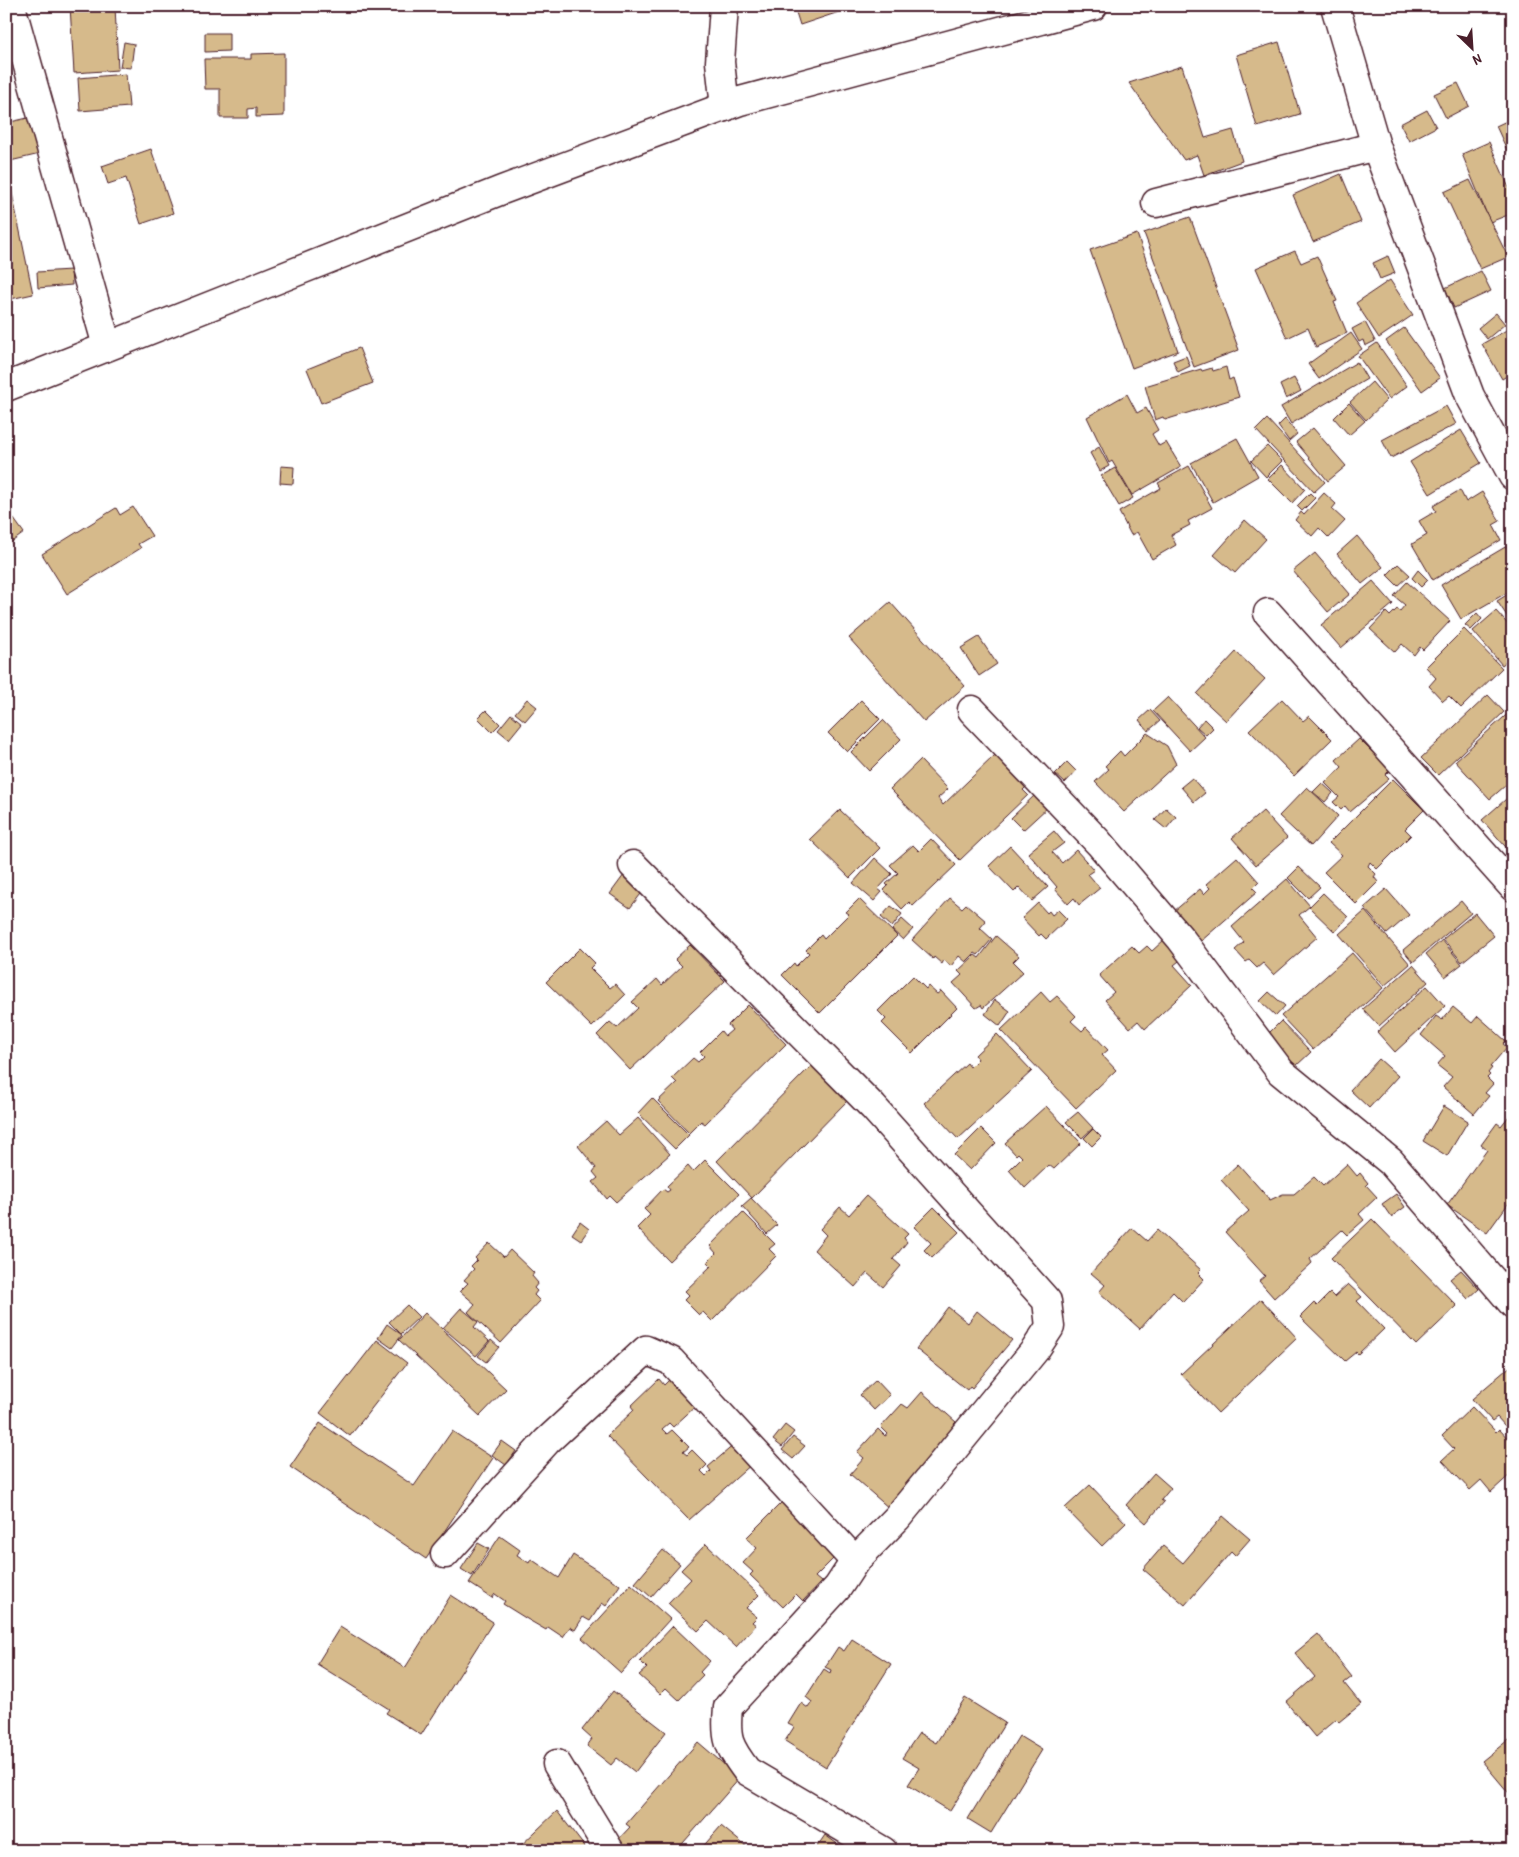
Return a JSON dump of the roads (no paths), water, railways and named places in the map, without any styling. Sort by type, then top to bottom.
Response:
[{"type":"street","points":[[724,6],[720,62],[724,107]]},
{"type":"street","points":[[6,387],[502,190],[724,107],[1093,6]]},
{"type":"street","points":[[1335,6],[1376,146],[1470,396],[1513,476]]},
{"type":"street","points":[[11,18],[106,346]]},
{"type":"street","points":[[1156,203],[1376,146]]},
{"type":"street","points":[[1268,613],[1513,888]]},
{"type":"street","points":[[972,710],[1099,843],[1175,931],[1281,1072],[1391,1162],[1513,1304]]},
{"type":"street","points":[[633,865],[873,1107],[1047,1301],[1050,1327],[1035,1350],[897,1518],[855,1561],[838,1587],[728,1707],[726,1729],[732,1751],[747,1771],[883,1851]]},
{"type":"street","points":[[445,1554],[547,1441],[646,1350],[671,1361],[855,1561]]},
{"type":"street","points":[[557,1764],[610,1851]]}]
